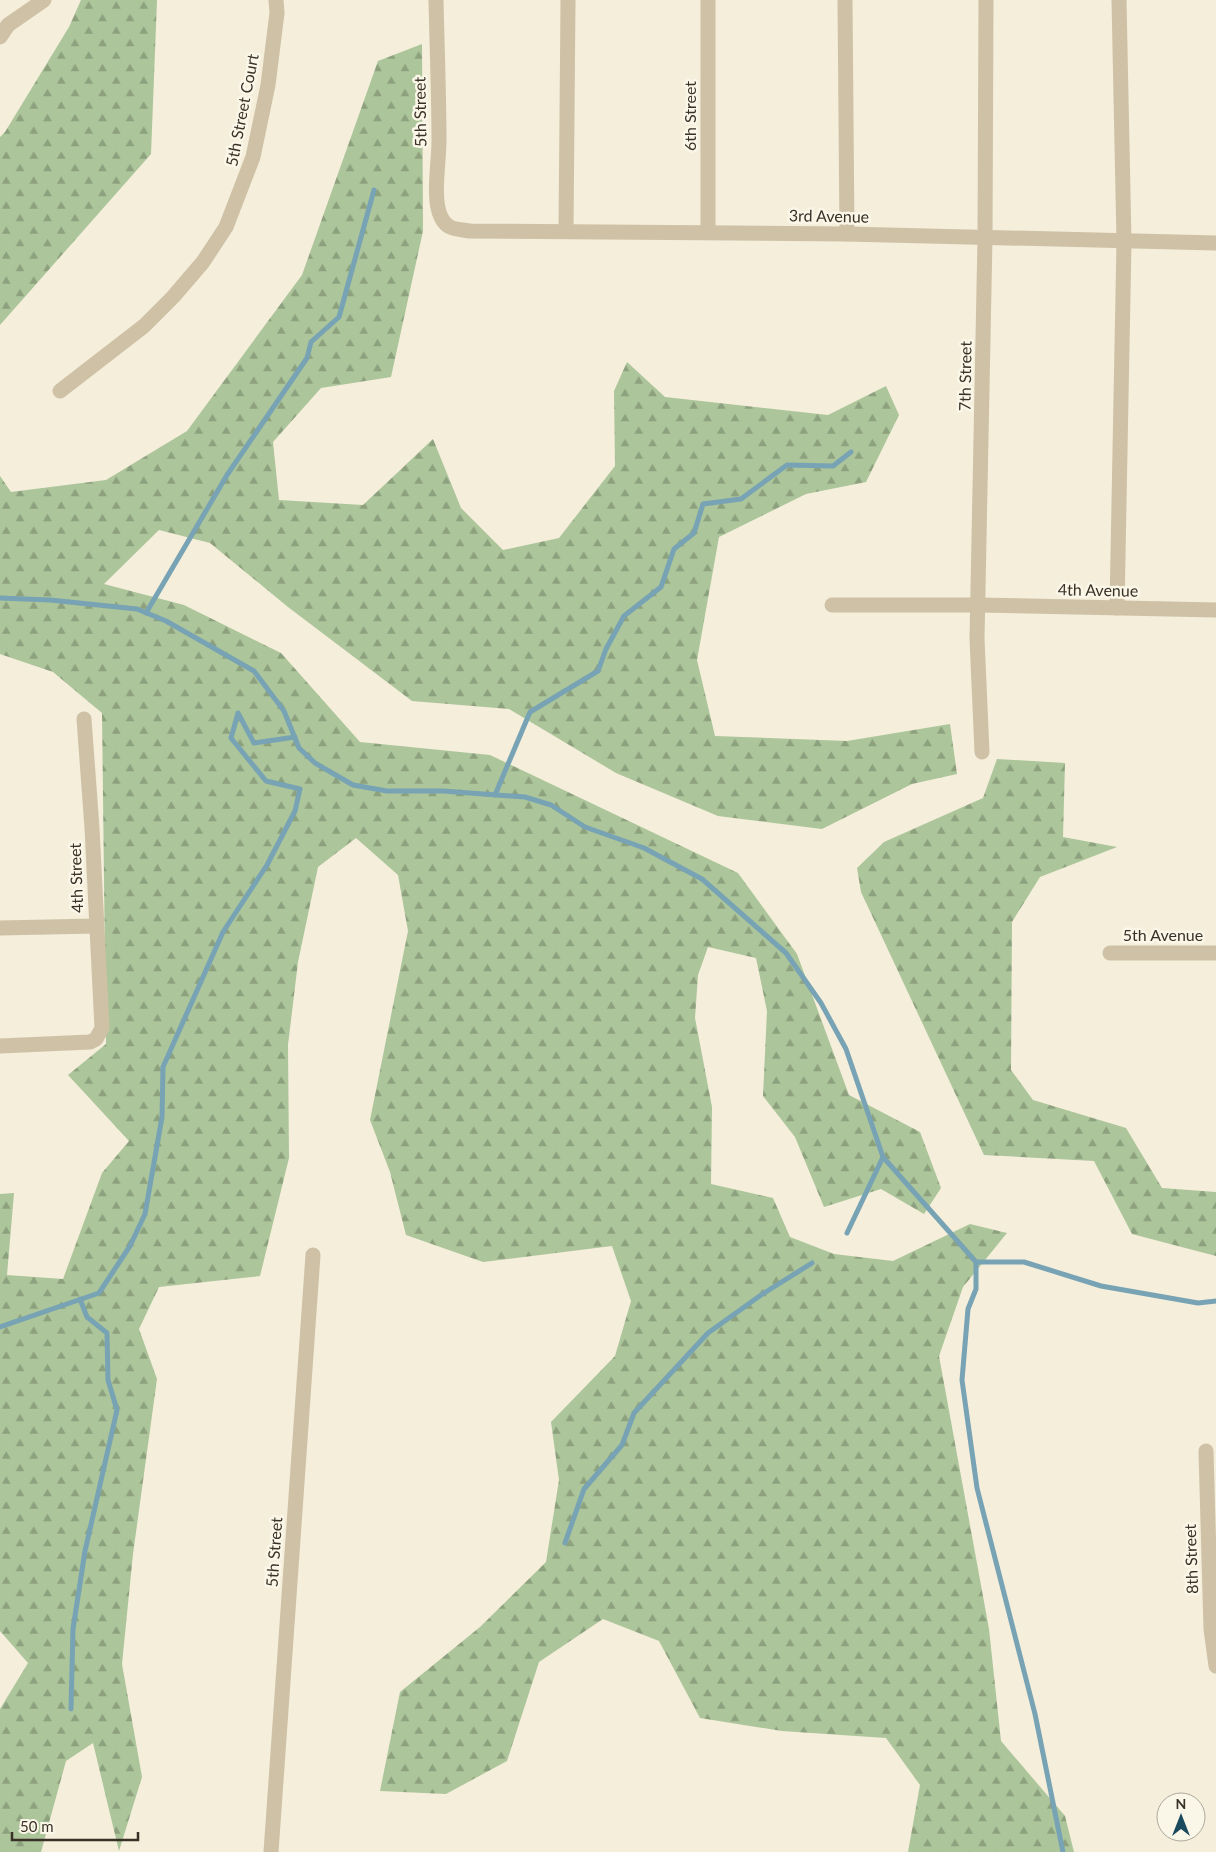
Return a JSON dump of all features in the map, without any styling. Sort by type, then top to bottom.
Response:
[{"type":"street","points":[[3,29],[44,0]]},
{"type":"street","name":"5th Street Court","points":[[60,391],[144,326],[173,297],[202,262],[226,227],[253,157],[268,85],[277,13],[276,0]]},
{"type":"street","name":"5th Street","points":[[436,0],[439,142],[437,204],[440,216],[444,222]]},
{"type":"street","points":[[566,231],[568,0]]},
{"type":"street","name":"6th Street","points":[[708,0],[708,231]]},
{"type":"street","points":[[845,0],[847,234]]},
{"type":"street","name":"7th Street","points":[[982,752],[977,639],[985,238],[986,0]]},
{"type":"street","points":[[1118,608],[1124,242],[1119,0]]},
{"type":"street","name":"3rd Avenue","points":[[444,222],[451,229],[470,231],[708,231],[1216,243]]},
{"type":"street","name":"4th Avenue","points":[[832,606],[979,605],[1216,610]]},
{"type":"street","name":"4th Street","points":[[0,1046],[90,1042],[99,1035],[102,1028],[92,828],[84,719]]},
{"type":"street","points":[[0,928],[96,926]]},
{"type":"street","name":"5th Avenue","points":[[1110,953],[1216,953]]},
{"type":"street","name":"5th Street","points":[[271,1852],[313,1255]]},
{"type":"street","name":"8th Street","points":[[1206,1451],[1211,1629],[1216,1666]]},
{"type":"green space","points":[[81,0],[157,0],[151,154],[0,325],[0,137],[5,132],[69,27]]},
{"type":"green space","points":[[422,44],[423,231],[391,377],[321,388],[273,442],[279,500],[363,505],[433,439],[461,508],[503,550],[559,538],[615,466],[614,391],[627,362],[665,397],[828,415],[886,386],[899,415],[866,482],[806,494],[719,537],[697,660],[715,736],[847,741],[950,724],[957,774],[912,784],[822,829],[718,816],[616,773],[509,709],[412,701],[288,607],[210,543],[159,530],[104,584],[184,605],[281,653],[360,742],[490,755],[738,873],[797,954],[849,1095],[920,1132],[941,1188],[924,1214],[881,1189],[824,1207],[795,1137],[763,1096],[767,1011],[756,958],[708,947],[698,975],[695,1018],[712,1107],[711,1184],[773,1198],[790,1237],[834,1254],[893,1261],[970,1224],[1007,1233],[963,1287],[939,1356],[989,1629],[1001,1741],[1065,1816],[1074,1852],[908,1852],[920,1785],[886,1738],[782,1731],[700,1718],[659,1641],[603,1619],[539,1662],[507,1761],[446,1794],[380,1791],[400,1692],[480,1627],[546,1562],[559,1480],[551,1422],[615,1356],[631,1301],[612,1246],[483,1262],[406,1235],[390,1172],[370,1120],[408,931],[398,875],[356,838],[318,867],[298,962],[288,1045],[289,1158],[260,1276],[159,1287],[139,1329],[157,1379],[133,1554],[122,1664],[142,1777],[119,1851],[93,1743],[66,1761],[41,1852],[0,1852],[0,1709],[28,1663],[0,1631],[0,1194],[14,1193],[7,1275],[63,1279],[102,1173],[129,1141],[68,1075],[106,1044],[102,713],[53,672],[0,654],[0,476],[11,492],[106,480],[187,431],[302,275],[378,61]]},
{"type":"green space","points":[[997,759],[1065,763],[1063,837],[1117,847],[1040,877],[1012,922],[1011,1070],[1033,1100],[1126,1128],[1162,1188],[1216,1192],[1216,1256],[1132,1234],[1094,1161],[984,1155],[861,892],[857,868],[884,842],[983,798]]},
{"type":"waterway","points":[[146,613],[227,475],[307,358],[311,342],[339,317],[374,190]]},
{"type":"waterway","points":[[495,795],[530,712],[598,671],[606,649],[624,616],[661,587],[674,549],[694,533],[703,504],[741,499],[787,465],[833,466],[851,452]]},
{"type":"waterway","points":[[0,598],[50,600],[137,609],[166,621],[254,671],[284,711],[299,748],[315,763],[353,785],[387,791],[443,791],[525,797],[551,805],[585,827],[644,848],[702,879],[786,953],[821,1003],[846,1049],[883,1157],[976,1262],[976,1289],[968,1309],[962,1380],[977,1488],[1035,1714],[1063,1852]]},
{"type":"waterway","points":[[0,1327],[99,1293],[130,1246],[145,1214],[162,1117],[163,1067],[223,932],[267,865],[295,811],[300,789],[266,781],[231,738],[238,713],[254,743],[295,737]]},
{"type":"waterway","points":[[847,1233],[883,1157]]},
{"type":"waterway","points":[[976,1262],[1024,1262],[1101,1286],[1198,1303],[1216,1301]]},
{"type":"waterway","points":[[565,1543],[584,1489],[622,1445],[634,1413],[708,1333],[761,1295],[812,1263]]},
{"type":"waterway","points":[[71,1709],[73,1629],[85,1551],[117,1410],[108,1380],[107,1333],[87,1317],[80,1299]]}]
